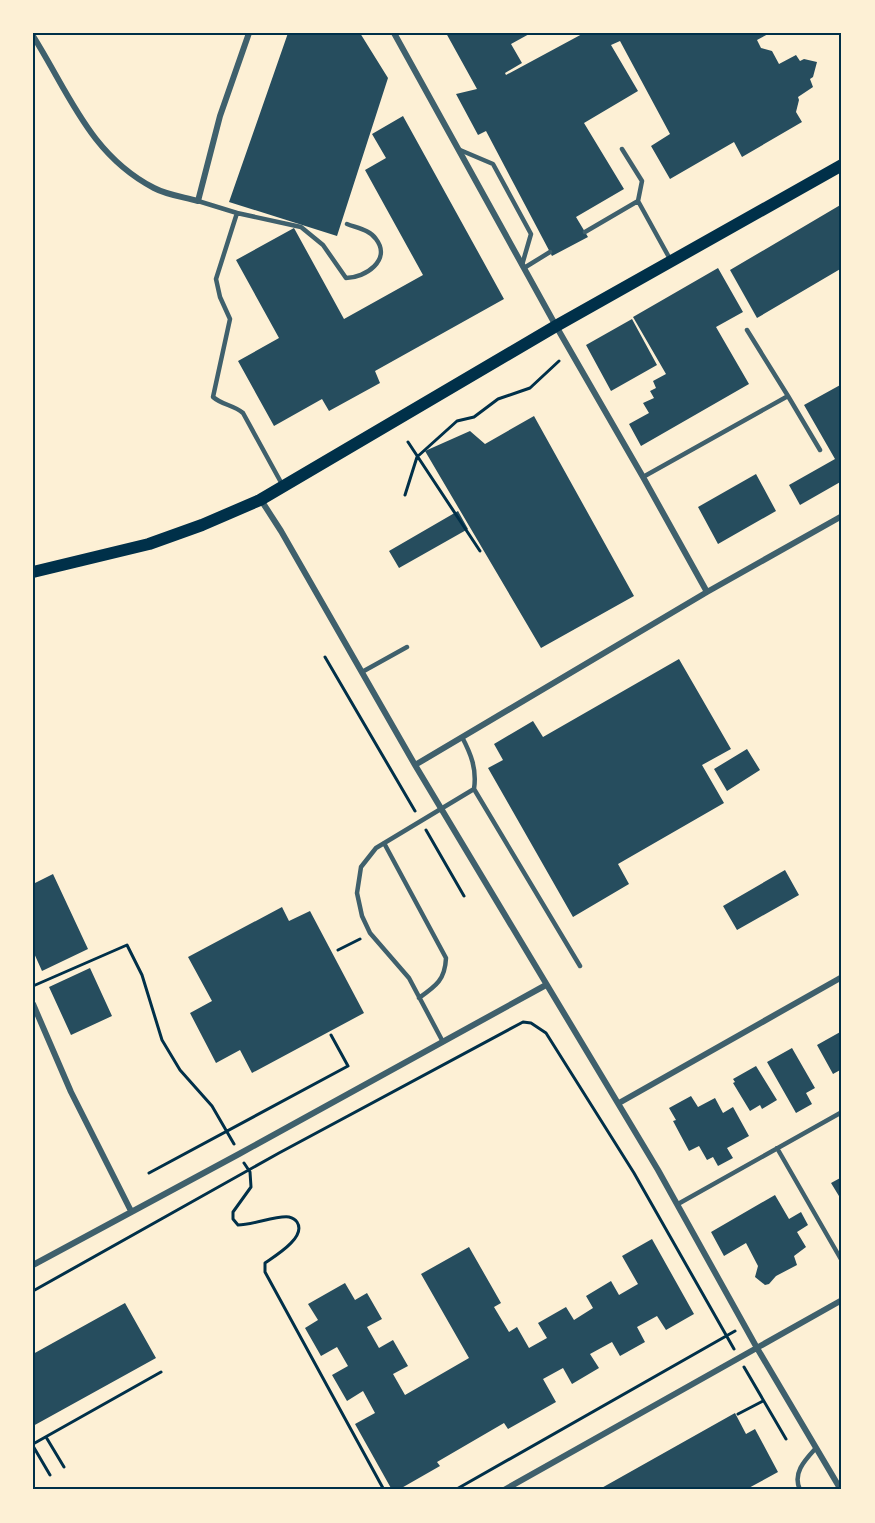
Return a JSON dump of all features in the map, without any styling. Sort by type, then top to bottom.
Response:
[{"type":"main road","points":[[33,572],[149,544],[202,525],[260,500],[556,326],[842,165]]},
{"type":"street","points":[[33,36],[77,113],[106,153],[120,167],[155,189],[198,201],[220,116],[249,33]]},
{"type":"street","points":[[394,33],[707,592]]},
{"type":"street","points":[[260,500],[281,531],[415,765],[546,985],[620,1103],[757,1348],[841,1490]]},
{"type":"street","points":[[415,765],[707,592],[842,516]]},
{"type":"street","points":[[620,1103],[842,976]]},
{"type":"street","points":[[33,1265],[546,985]]},
{"type":"street","points":[[33,1004],[71,1092],[131,1211]]},
{"type":"street","points":[[504,1490],[842,1300]]},
{"type":"lane","points":[[622,149],[642,181],[638,201],[671,262]]},
{"type":"lane","points":[[458,150],[493,164],[531,234],[523,266]]},
{"type":"lane","points":[[198,201],[237,213],[301,227],[323,245],[346,278],[357,278],[374,269],[381,253],[378,241],[370,233],[347,224]]},
{"type":"lane","points":[[585,232],[638,201]]},
{"type":"lane","points":[[237,213],[216,279],[220,297],[230,319],[213,397],[218,402],[237,408],[243,413],[283,486]]},
{"type":"lane","points":[[523,266],[550,252]]},
{"type":"lane","points":[[747,330],[820,450]]},
{"type":"lane","points":[[643,477],[788,396]]},
{"type":"lane","points":[[362,672],[407,647]]},
{"type":"lane","points":[[462,736],[475,769],[474,789],[580,966]]},
{"type":"lane","points":[[442,1042],[409,978],[370,933],[362,916],[357,893],[361,867],[376,848],[474,789]]},
{"type":"lane","points":[[384,843],[446,958],[444,974],[439,982],[419,998]]},
{"type":"lane","points":[[678,1204],[842,1112]]},
{"type":"lane","points":[[777,1148],[842,1261]]},
{"type":"lane","points":[[800,1490],[797,1476],[802,1465],[816,1448]]},
{"type":"path","points":[[405,495],[417,457],[457,421],[474,417],[498,399],[531,388],[559,361]]},
{"type":"path","points":[[408,442],[480,550]]},
{"type":"path","points":[[325,657],[464,896]]},
{"type":"path","points":[[338,950],[360,939]]},
{"type":"path","points":[[33,986],[127,945],[142,975],[162,1040],[180,1070],[212,1106],[248,1171],[251,1187],[233,1212],[232,1219],[238,1225],[248,1225],[288,1217],[296,1221],[299,1226],[298,1234],[290,1245],[265,1263],[265,1272],[384,1490]]},
{"type":"path","points":[[33,1291],[523,1022],[531,1023],[546,1033],[594,1107],[786,1439]]},
{"type":"path","points":[[149,1173],[348,1066],[331,1035]]},
{"type":"path","points":[[455,1490],[744,1325]]},
{"type":"path","points":[[50,1475],[33,1445],[161,1372]]},
{"type":"path","points":[[738,1414],[763,1401]]},
{"type":"path","points":[[46,1437],[64,1467]]},
{"type":"building","points":[[288,33],[360,33],[388,78],[337,236],[229,202]]},
{"type":"building","points":[[446,33],[531,33],[511,44],[522,63],[505,73],[506,75],[584,33],[770,33],[757,40],[761,48],[772,51],[779,64],[796,55],[800,61],[804,59],[817,62],[813,77],[810,79],[813,87],[798,97],[796,112],[802,122],[742,157],[734,142],[670,179],[651,146],[670,134],[620,41],[611,45],[638,91],[584,123],[624,189],[576,217],[588,237],[552,256],[486,131],[478,135],[456,94],[477,89]]},
{"type":"building","points":[[403,116],[504,299],[375,371],[380,383],[329,411],[322,399],[274,426],[238,361],[279,338],[236,260],[294,228],[344,319],[423,275],[365,170],[386,158],[372,134]]},
{"type":"building","points":[[842,204],[842,268],[757,318],[730,270]]},
{"type":"building","points":[[718,268],[743,312],[716,327],[749,384],[641,446],[629,424],[649,413],[643,403],[654,398],[650,391],[656,388],[653,381],[666,374],[633,317]]},
{"type":"building","points":[[632,319],[657,365],[611,391],[586,345]]},
{"type":"building","points":[[842,384],[842,481],[800,505],[789,485],[835,459],[804,405]]},
{"type":"building","points":[[534,416],[634,596],[541,648],[425,451],[470,431],[485,444]]},
{"type":"building","points":[[756,474],[776,511],[718,544],[698,507]]},
{"type":"building","points":[[458,511],[468,529],[399,568],[389,551]]},
{"type":"building","points":[[679,659],[731,749],[702,765],[724,803],[618,864],[629,884],[573,917],[488,768],[503,760],[494,744],[533,721],[543,737]]},
{"type":"building","points":[[747,749],[760,770],[727,791],[714,769]]},
{"type":"building","points":[[785,870],[799,895],[737,930],[723,906]]},
{"type":"building","points":[[53,874],[88,949],[42,971],[33,951],[33,884]]},
{"type":"building","points":[[282,907],[289,921],[310,911],[364,1013],[252,1073],[240,1050],[216,1063],[190,1013],[212,1001],[188,957]]},
{"type":"building","points":[[90,968],[112,1016],[71,1035],[49,987]]},
{"type":"building","points":[[842,1031],[842,1069],[833,1074],[817,1045]]},
{"type":"building","points":[[792,1048],[815,1088],[806,1093],[812,1104],[796,1113],[767,1062]]},
{"type":"building","points":[[756,1066],[777,1100],[762,1109],[760,1105],[750,1111],[733,1083],[735,1082],[733,1079]]},
{"type":"building","points":[[691,1096],[698,1107],[715,1098],[723,1113],[733,1107],[749,1136],[727,1148],[733,1158],[718,1166],[713,1157],[707,1160],[699,1146],[689,1151],[673,1121],[676,1120],[669,1108]]},
{"type":"building","points":[[842,1177],[842,1201],[831,1183]]},
{"type":"building","points":[[775,1195],[789,1219],[801,1212],[808,1225],[797,1232],[806,1247],[794,1256],[797,1265],[776,1276],[765,1285],[755,1277],[758,1266],[746,1243],[724,1256],[711,1232]]},
{"type":"building","points":[[652,1239],[694,1314],[666,1330],[657,1316],[637,1327],[645,1342],[620,1356],[612,1342],[590,1354],[599,1368],[572,1384],[563,1368],[543,1379],[556,1402],[508,1429],[504,1423],[437,1462],[440,1466],[398,1490],[392,1490],[355,1424],[375,1413],[363,1391],[347,1401],[332,1375],[348,1366],[337,1347],[321,1356],[305,1328],[318,1320],[308,1304],[345,1283],[355,1300],[367,1293],[382,1319],[367,1327],[379,1348],[393,1340],[408,1366],[393,1374],[405,1395],[469,1358],[421,1274],[469,1247],[501,1303],[494,1307],[509,1332],[517,1327],[529,1348],[547,1338],[538,1323],[566,1307],[574,1320],[593,1308],[586,1296],[611,1281],[619,1295],[638,1284],[622,1256]]},
{"type":"building","points":[[125,1303],[156,1358],[33,1426],[33,1354]]},
{"type":"building","points":[[735,1413],[746,1434],[755,1429],[778,1472],[745,1490],[598,1490]]}]
